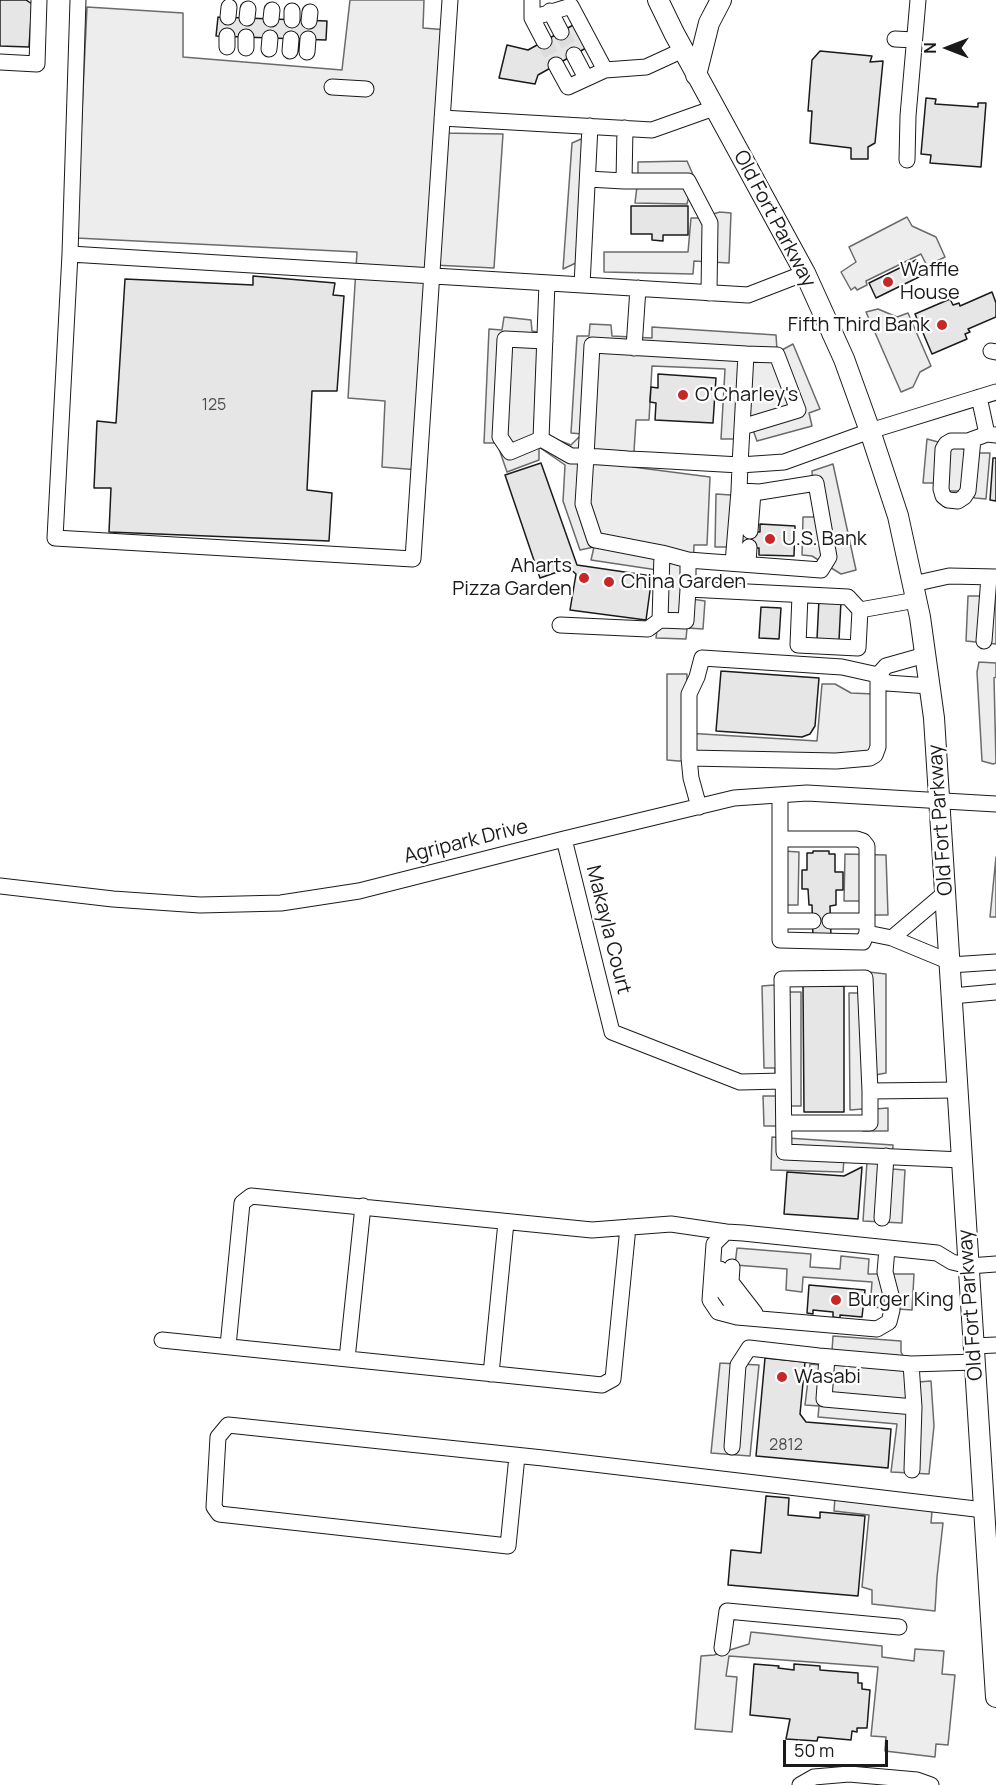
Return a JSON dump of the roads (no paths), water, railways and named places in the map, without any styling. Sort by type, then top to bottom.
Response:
[{"type":"main road","name":"Old Fort Parkway","points":[[658,0],[696,75],[805,273],[844,359],[898,516],[915,592],[934,718],[975,1354],[989,1476],[984,1510],[996,1697]]},
{"type":"main road","points":[[696,75],[709,23],[721,0]]},
{"type":"street","points":[[0,62],[37,64],[39,0]]},
{"type":"street","points":[[78,0],[70,254],[55,538],[413,559],[450,0]]},
{"type":"street","points":[[532,0],[532,18],[544,41]]},
{"type":"street","points":[[907,159],[908,116],[918,0]]},
{"type":"street","points":[[532,18],[571,6],[604,70]]},
{"type":"street","points":[[550,11],[561,32]]},
{"type":"street","points":[[895,39],[914,40]]},
{"type":"street","points":[[556,65],[568,87],[604,70],[646,67],[683,50]]},
{"type":"street","points":[[574,56],[586,78]]},
{"type":"street","points":[[332,87],[366,89]]},
{"type":"street","points":[[442,118],[652,130],[714,108]]},
{"type":"street","points":[[582,285],[590,126]]},
{"type":"street","points":[[624,181],[625,128]]},
{"type":"street","points":[[588,179],[688,181],[710,223],[709,292]]},
{"type":"street","points":[[70,254],[748,295],[805,273]]},
{"type":"street","points":[[541,439],[547,283]]},
{"type":"street","points":[[634,348],[638,288]]},
{"type":"street","points":[[541,439],[510,452],[500,437],[505,339],[545,341]]},
{"type":"street","points":[[742,428],[798,410],[777,355],[592,345],[583,504],[595,540],[688,560],[821,570],[829,557],[816,483],[746,492]]},
{"type":"street","points":[[746,354],[740,465],[746,492],[750,531]]},
{"type":"street","points":[[541,439],[572,456],[740,465],[784,462],[870,431],[996,392]]},
{"type":"street","points":[[979,397],[985,436]]},
{"type":"street","points":[[740,564],[746,492]]},
{"type":"street","points":[[740,564],[749,547]]},
{"type":"street","points":[[660,620],[662,553]]},
{"type":"street","points":[[560,625],[648,629],[660,620],[686,621],[688,560]]},
{"type":"street","points":[[860,610],[915,592],[949,576],[992,577],[984,641]]},
{"type":"street","points":[[688,589],[848,597],[860,610],[858,648],[798,645],[800,595]]},
{"type":"street","points":[[689,758],[836,761],[870,758],[875,755],[878,747],[878,675],[886,666],[925,655]]},
{"type":"street","points":[[699,807],[691,778],[689,758],[690,694],[702,657],[842,668],[878,675],[887,682],[929,686]]},
{"type":"street","name":"Agripark Drive","points":[[0,886],[113,899],[200,905],[281,903],[358,891],[734,798],[807,793],[996,804]]},
{"type":"street","points":[[780,795],[780,839],[780,921],[780,940],[863,942],[867,927],[867,846],[863,841],[857,839],[780,839]]},
{"type":"street","name":"Makayla Court","points":[[564,839],[612,1032],[740,1082],[783,1081]]},
{"type":"street","points":[[892,938],[945,893]]},
{"type":"street","points":[[780,921],[813,921]]},
{"type":"street","points":[[830,921],[867,927],[950,963],[996,962]]},
{"type":"street","points":[[784,1123],[870,1123],[865,978],[782,979],[784,1152],[962,1160]]},
{"type":"street","points":[[952,996],[996,992]]},
{"type":"street","points":[[870,1091],[958,1090]]},
{"type":"street","points":[[882,1218],[886,1156]]},
{"type":"street","points":[[228,1346],[242,1203],[251,1196],[592,1230],[670,1224],[937,1254],[952,1262],[969,1266],[996,1264]]},
{"type":"street","points":[[346,1359],[363,1206]]},
{"type":"street","points":[[491,1374],[506,1222]]},
{"type":"street","points":[[162,1340],[602,1385],[613,1379],[628,1227]]},
{"type":"street","points":[[726,1232],[714,1244],[710,1300],[718,1312],[737,1317],[772,1321],[877,1329],[889,1322],[892,1299],[885,1272],[887,1249]]},
{"type":"street","points":[[726,1266],[719,1285],[735,1308],[742,1312],[875,1323],[892,1306]]},
{"type":"street","points":[[732,1447],[738,1365],[749,1348],[911,1364],[975,1354],[996,1345]]},
{"type":"street","points":[[827,1357],[824,1399],[914,1407]]},
{"type":"street","points":[[911,1364],[914,1407],[912,1470]]},
{"type":"street","points":[[517,1456],[508,1546],[219,1514],[214,1507],[218,1437],[228,1425],[517,1456],[984,1510]]},
{"type":"street","points":[[722,1648],[726,1611],[899,1627]]},
{"type":"street","points":[[800,1785],[814,1777],[849,1774],[917,1780],[931,1785]]},
{"type":"tunnel","points":[[561,32],[574,55]]},
{"type":"tunnel","points":[[544,41],[556,65]]},
{"type":"place","name":"Waffle House","points":[[888,282]]},
{"type":"place","name":"Fifth Third Bank","points":[[942,325]]},
{"type":"place","name":"O'Charley's","points":[[683,395]]},
{"type":"place","name":"U.S. Bank","points":[[770,539]]},
{"type":"place","name":"Aharts Pizza Garden","points":[[584,578]]},
{"type":"place","name":"China Garden","points":[[609,582]]},
{"type":"place","name":"Burger King","points":[[836,1300]]},
{"type":"place","name":"Wasabi","points":[[782,1377]]}]
